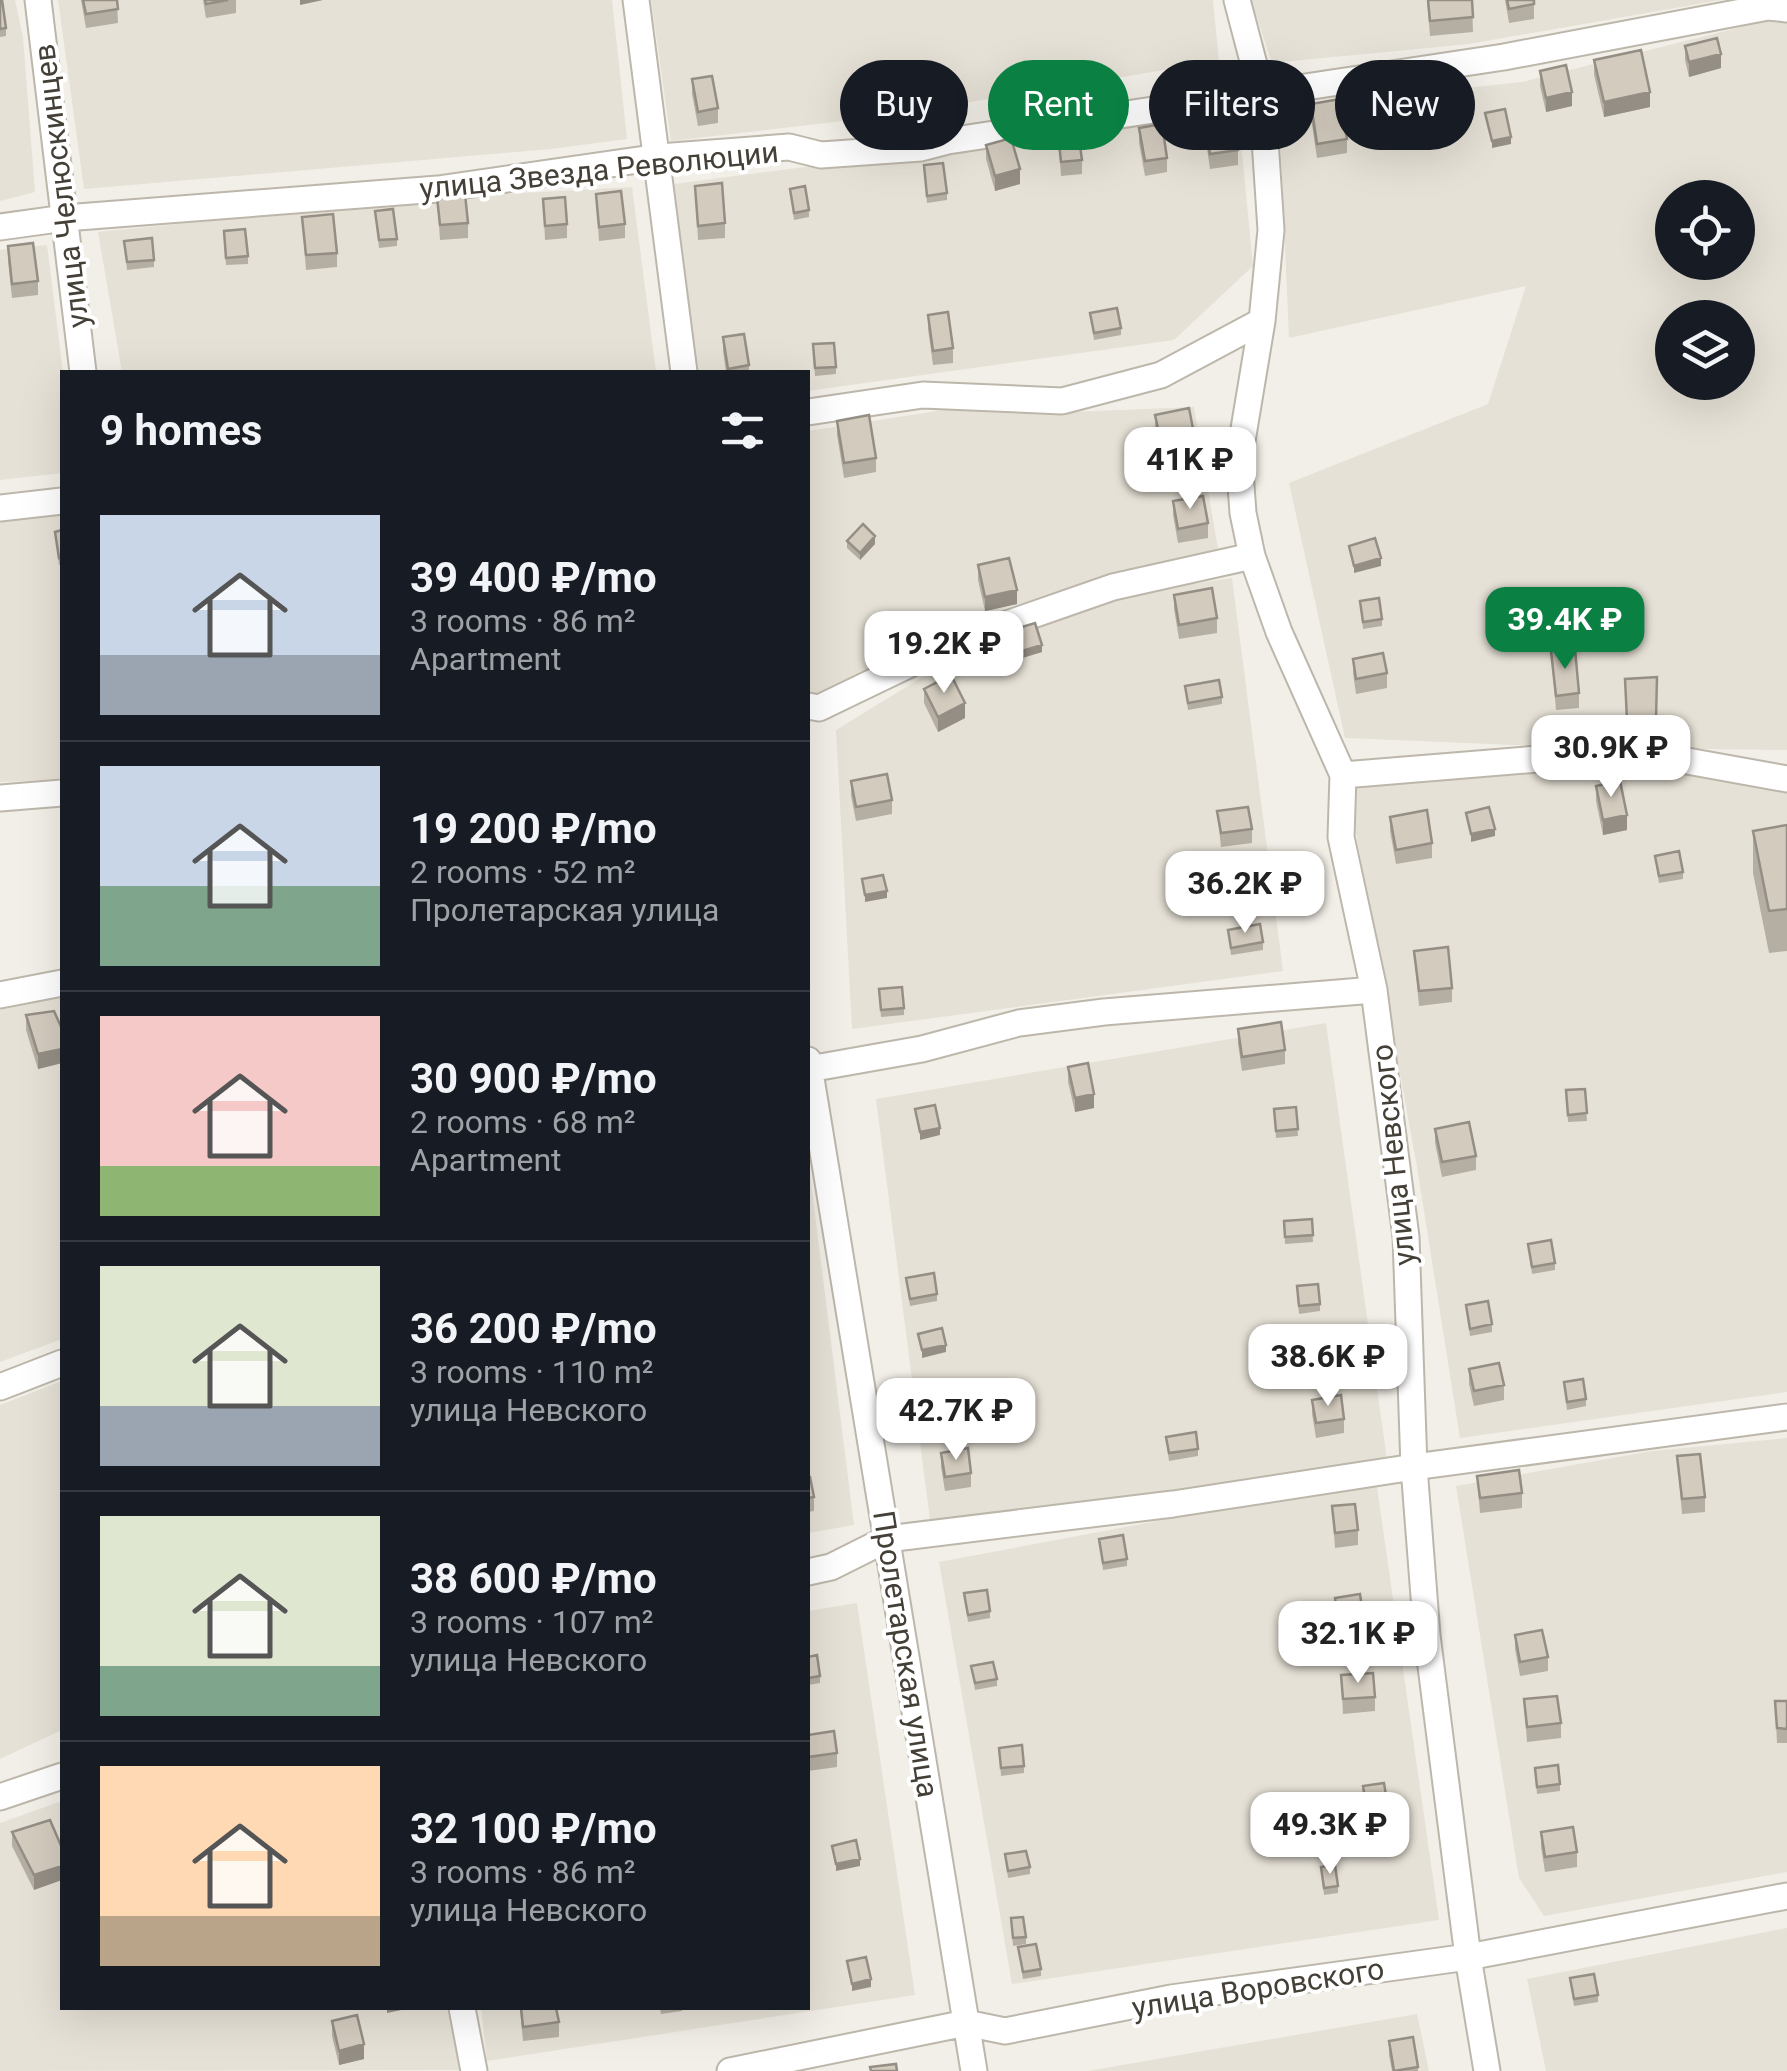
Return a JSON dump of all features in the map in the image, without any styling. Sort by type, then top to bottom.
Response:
[{"type":"street","name":"улица Челюскинцев","points":[[38,0],[83,370]]},
{"type":"street","points":[[636,0],[684,370]]},
{"type":"street","name":"улица Невского","points":[[1237,0],[1253,60]]},
{"type":"street","name":"улица Звезда Революции","points":[[1315,87],[1504,58],[1768,7],[1787,9]]},
{"type":"street","name":"улица Звезда Революции","points":[[0,227],[65,218],[438,189],[658,157],[789,147],[822,156],[921,148],[1149,112]]},
{"type":"street","name":"улица Невского","points":[[1265,150],[1270,230],[1262,321],[1239,458],[1242,514],[1252,556],[1279,632],[1343,776],[1341,837],[1374,990],[1406,1237],[1414,1466],[1427,1636],[1468,1957],[1487,2071]]},
{"type":"street","points":[[810,412],[923,395],[1062,401],[1161,375],[1262,321]]},
{"type":"street","points":[[0,508],[60,501]]},
{"type":"street","points":[[810,706],[819,708],[958,641],[1113,587],[1252,556]]},
{"type":"street","points":[[1343,776],[1562,757],[1665,757],[1787,779]]},
{"type":"street","points":[[0,798],[60,793]]},
{"type":"street","points":[[0,994],[60,983]]},
{"type":"street","points":[[810,1064],[922,1049],[1019,1023],[1104,1012],[1374,990]]},
{"type":"street","name":"Пролетарская улица","points":[[810,1076],[974,2071]]},
{"type":"street","points":[[0,1387],[60,1364]]},
{"type":"street","points":[[810,1572],[831,1568],[887,1539],[1172,1504],[1414,1466],[1787,1417]]},
{"type":"street","points":[[0,1797],[60,1777]]},
{"type":"street","name":"улица Воровского","points":[[730,2071],[966,2022],[1004,2031],[1170,1998],[1468,1957],[1787,1896]]},
{"type":"street","points":[[462,2010],[474,2071]]},
{"type":"shaded area","points":[[0,0],[15,0],[23,37],[35,192],[0,201]]},
{"type":"shaded area","points":[[58,0],[612,0],[627,139],[84,189]]},
{"type":"shaded area","points":[[651,0],[1213,0],[1219,60],[1149,60],[1149,73],[1129,76],[1129,60],[988,60],[988,99],[968,102],[968,60],[840,60],[840,121],[671,141]]},
{"type":"shaded area","points":[[1251,0],[1721,0],[1469,44],[1271,60]]},
{"type":"shaded area","points":[[1777,18],[1787,23],[1787,750],[1563,747],[1345,738],[1289,483],[1488,404],[1526,286],[1289,338],[1281,150],[1315,150],[1315,104],[1335,102],[1335,150],[1475,150],[1475,87],[1522,82]]},
{"type":"shaded area","points":[[1149,123],[1149,150],[1242,150],[1253,266],[1174,340],[810,391],[810,370],[695,370],[674,184],[937,150],[968,150],[968,146],[988,143],[988,150],[1129,150],[1129,125]]},
{"type":"shaded area","points":[[632,187],[656,370],[122,370],[98,232],[447,197]]},
{"type":"shaded area","points":[[47,245],[63,370],[60,473],[0,480],[0,250]]},
{"type":"shaded area","points":[[1194,407],[1218,549],[976,616],[821,695],[810,692],[810,431],[943,410],[1071,412]]},
{"type":"shaded area","points":[[60,512],[57,780],[0,782],[0,519]]},
{"type":"shaded area","points":[[1232,578],[1283,971],[852,1029],[836,730],[976,644],[1116,596]]},
{"type":"shaded area","points":[[1528,769],[1787,778],[1787,1392],[1460,1438],[1417,1167],[1347,784]]},
{"type":"shaded area","points":[[60,997],[60,1340],[0,1362],[0,1010]]},
{"type":"shaded area","points":[[1326,1023],[1387,1460],[1146,1495],[930,1520],[876,1099]]},
{"type":"shaded area","points":[[810,1175],[854,1525],[810,1533]]},
{"type":"shaded area","points":[[60,1382],[60,1731],[0,1759],[0,1405]]},
{"type":"shaded area","points":[[1787,1438],[1787,1872],[1544,1916],[1519,1878],[1456,1486],[1652,1451]]},
{"type":"shaded area","points":[[1376,1480],[1439,1920],[1012,1984],[939,1562]]},
{"type":"shaded area","points":[[857,1603],[915,1995],[487,2061],[481,2010],[810,2010],[810,1611]]},
{"type":"shaded area","points":[[60,1802],[60,2010],[447,2010],[460,2070],[0,2071],[0,1823]]},
{"type":"shaded area","points":[[1787,1928],[1787,2071],[1546,2071],[1527,1979]]},
{"type":"shaded area","points":[[1417,2014],[1429,2071],[1088,2071]]},
{"type":"building","points":[[0,0],[6,28],[0,29]]},
{"type":"building","points":[[83,0],[117,0],[118,9],[86,14]]},
{"type":"building","points":[[1428,0],[1472,0],[1473,17],[1430,21]]},
{"type":"building","points":[[1507,0],[1534,0],[1534,4],[1509,9]]},
{"type":"building","points":[[1717,38],[1721,54],[1689,62],[1685,46]]},
{"type":"building","points":[[1641,50],[1650,92],[1604,102],[1594,60]]},
{"type":"building","points":[[1566,65],[1572,92],[1546,98],[1540,71]]},
{"type":"building","points":[[712,76],[718,108],[698,112],[692,79]]},
{"type":"building","points":[[1335,100],[1335,141],[1317,144],[1315,103]]},
{"type":"building","points":[[1505,109],[1511,137],[1492,141],[1485,113]]},
{"type":"building","points":[[1149,126],[1149,150],[1166,150],[1167,158],[1145,161],[1139,128]]},
{"type":"building","points":[[986,145],[988,150],[1014,150],[1020,169],[995,176]]},
{"type":"building","points":[[1060,150],[1081,150],[1082,160],[1061,162]]},
{"type":"building","points":[[943,163],[947,193],[927,196],[924,165]]},
{"type":"building","points":[[722,183],[725,223],[698,226],[695,186]]},
{"type":"building","points":[[805,186],[809,210],[794,213],[790,189]]},
{"type":"building","points":[[621,191],[625,224],[599,227],[596,194]]},
{"type":"building","points":[[465,194],[468,223],[440,225],[437,197]]},
{"type":"building","points":[[565,197],[567,224],[545,226],[543,199]]},
{"type":"building","points":[[393,209],[397,239],[379,240],[375,211]]},
{"type":"building","points":[[333,214],[337,253],[306,255],[302,217]]},
{"type":"building","points":[[245,229],[248,256],[226,258],[224,231]]},
{"type":"building","points":[[152,238],[154,260],[127,262],[124,241]]},
{"type":"building","points":[[33,243],[38,281],[12,284],[8,246]]},
{"type":"building","points":[[1117,308],[1121,328],[1094,333],[1090,313]]},
{"type":"building","points":[[948,312],[953,348],[933,351],[928,315]]},
{"type":"building","points":[[744,334],[749,365],[728,369],[723,337]]},
{"type":"building","points":[[834,343],[836,367],[815,368],[813,344]]},
{"type":"building","points":[[1189,408],[1195,439],[1162,446],[1155,415]]},
{"type":"building","points":[[869,415],[876,458],[844,463],[837,421]]},
{"type":"building","points":[[1203,496],[1208,523],[1178,529],[1173,501]]},
{"type":"building","points":[[863,524],[875,536],[860,553],[847,541]]},
{"type":"building","points":[[60,531],[59,558],[55,532]]},
{"type":"building","points":[[1375,538],[1381,558],[1354,566],[1349,546]]},
{"type":"building","points":[[1009,558],[1017,590],[985,597],[978,565]]},
{"type":"building","points":[[1212,588],[1217,618],[1179,625],[1174,595]]},
{"type":"building","points":[[1379,598],[1382,619],[1363,622],[1360,601]]},
{"type":"building","points":[[1035,623],[1042,645],[1022,651],[1015,629]]},
{"type":"building","points":[[1575,649],[1579,693],[1556,696],[1551,651]]},
{"type":"building","points":[[1383,653],[1387,673],[1356,679],[1353,659]]},
{"type":"building","points":[[951,675],[965,703],[938,717],[924,689]]},
{"type":"building","points":[[1657,677],[1656,719],[1627,720],[1625,679]]},
{"type":"building","points":[[1219,680],[1222,697],[1188,703],[1185,686]]},
{"type":"building","points":[[887,774],[892,800],[856,807],[851,781]]},
{"type":"building","points":[[1620,781],[1627,815],[1603,820],[1596,786]]},
{"type":"building","points":[[1248,807],[1252,829],[1221,833],[1217,811]]},
{"type":"building","points":[[1489,807],[1495,829],[1471,834],[1466,813]]},
{"type":"building","points":[[1427,810],[1432,843],[1396,850],[1390,817]]},
{"type":"building","points":[[1787,825],[1787,909],[1769,911],[1753,831]]},
{"type":"building","points":[[1679,851],[1683,872],[1659,876],[1655,856]]},
{"type":"building","points":[[883,875],[887,891],[865,895],[862,879]]},
{"type":"building","points":[[1260,924],[1263,942],[1231,948],[1228,930]]},
{"type":"building","points":[[1448,947],[1452,988],[1419,991],[1414,951]]},
{"type":"building","points":[[902,987],[904,1008],[881,1010],[879,989]]},
{"type":"building","points":[[54,1011],[60,1024],[60,1049],[38,1054],[26,1015]]},
{"type":"building","points":[[1281,1022],[1285,1050],[1242,1057],[1238,1029]]},
{"type":"building","points":[[1088,1063],[1094,1094],[1075,1098],[1068,1067]]},
{"type":"building","points":[[1585,1089],[1587,1113],[1568,1115],[1566,1090]]},
{"type":"building","points":[[935,1105],[940,1128],[920,1132],[915,1109]]},
{"type":"building","points":[[1296,1107],[1298,1129],[1276,1131],[1274,1109]]},
{"type":"building","points":[[1469,1122],[1476,1156],[1442,1162],[1435,1129]]},
{"type":"building","points":[[1312,1219],[1313,1235],[1285,1237],[1284,1221]]},
{"type":"building","points":[[1551,1240],[1555,1263],[1532,1267],[1528,1244]]},
{"type":"building","points":[[934,1273],[937,1294],[910,1299],[906,1278]]},
{"type":"building","points":[[1318,1284],[1320,1304],[1299,1306],[1297,1286]]},
{"type":"building","points":[[1488,1301],[1492,1324],[1470,1329],[1466,1305]]},
{"type":"building","points":[[942,1328],[946,1345],[922,1350],[918,1334]]},
{"type":"building","points":[[1330,1337],[1334,1360],[1311,1364],[1307,1342]]},
{"type":"building","points":[[1499,1363],[1504,1385],[1474,1391],[1469,1369]]},
{"type":"building","points":[[1583,1379],[1586,1399],[1567,1402],[1564,1382]]},
{"type":"building","points":[[947,1386],[952,1421],[930,1424],[925,1389]]},
{"type":"building","points":[[1341,1395],[1344,1419],[1316,1423],[1312,1400]]},
{"type":"building","points":[[1196,1432],[1198,1449],[1169,1453],[1166,1437]]},
{"type":"building","points":[[968,1448],[971,1473],[945,1477],[941,1453]]},
{"type":"building","points":[[1700,1454],[1705,1497],[1682,1499],[1677,1456]]},
{"type":"building","points":[[1519,1470],[1522,1493],[1480,1498],[1477,1476]]},
{"type":"building","points":[[1355,1504],[1358,1530],[1335,1533],[1332,1506]]},
{"type":"building","points":[[1123,1535],[1127,1559],[1103,1563],[1099,1539]]},
{"type":"building","points":[[987,1590],[990,1611],[968,1615],[964,1593]]},
{"type":"building","points":[[1360,1594],[1363,1615],[1338,1619],[1335,1598]]},
{"type":"building","points":[[1542,1630],[1548,1657],[1520,1662],[1515,1635]]},
{"type":"building","points":[[817,1655],[820,1676],[810,1678],[810,1657]]},
{"type":"building","points":[[993,1662],[997,1679],[975,1683],[971,1666]]},
{"type":"building","points":[[1373,1673],[1375,1697],[1343,1699],[1341,1675]]},
{"type":"building","points":[[1557,1696],[1561,1723],[1527,1727],[1524,1699]]},
{"type":"building","points":[[1775,1701],[1787,1701],[1787,1729],[1777,1728]]},
{"type":"building","points":[[834,1731],[837,1753],[810,1757],[810,1735]]},
{"type":"building","points":[[1022,1745],[1024,1766],[1001,1768],[999,1748]]},
{"type":"building","points":[[1558,1765],[1560,1784],[1537,1787],[1535,1768]]},
{"type":"building","points":[[1384,1783],[1388,1808],[1367,1811],[1363,1786]]},
{"type":"building","points":[[50,1820],[60,1843],[60,1867],[34,1875],[12,1832]]},
{"type":"building","points":[[1573,1827],[1577,1852],[1545,1857],[1541,1832]]},
{"type":"building","points":[[856,1840],[860,1859],[836,1864],[832,1846]]},
{"type":"building","points":[[1026,1851],[1030,1867],[1008,1871],[1005,1854]]},
{"type":"building","points":[[1335,1865],[1338,1886],[1324,1888],[1321,1867]]},
{"type":"building","points":[[1023,1917],[1026,1937],[1013,1938],[1011,1918]]},
{"type":"building","points":[[1036,1944],[1041,1969],[1023,1972],[1018,1947]]},
{"type":"building","points":[[866,1957],[871,1979],[852,1984],[847,1961]]},
{"type":"building","points":[[1594,1974],[1598,1995],[1574,1999],[1570,1978]]},
{"type":"building","points":[[521,2010],[556,2010],[559,2022],[523,2027]]},
{"type":"building","points":[[357,2015],[364,2044],[339,2051],[332,2021]]},
{"type":"building","points":[[1413,2037],[1418,2067],[1394,2071],[1389,2041]]},
{"type":"building","points":[[896,2064],[897,2071],[871,2071],[870,2067]]}]
